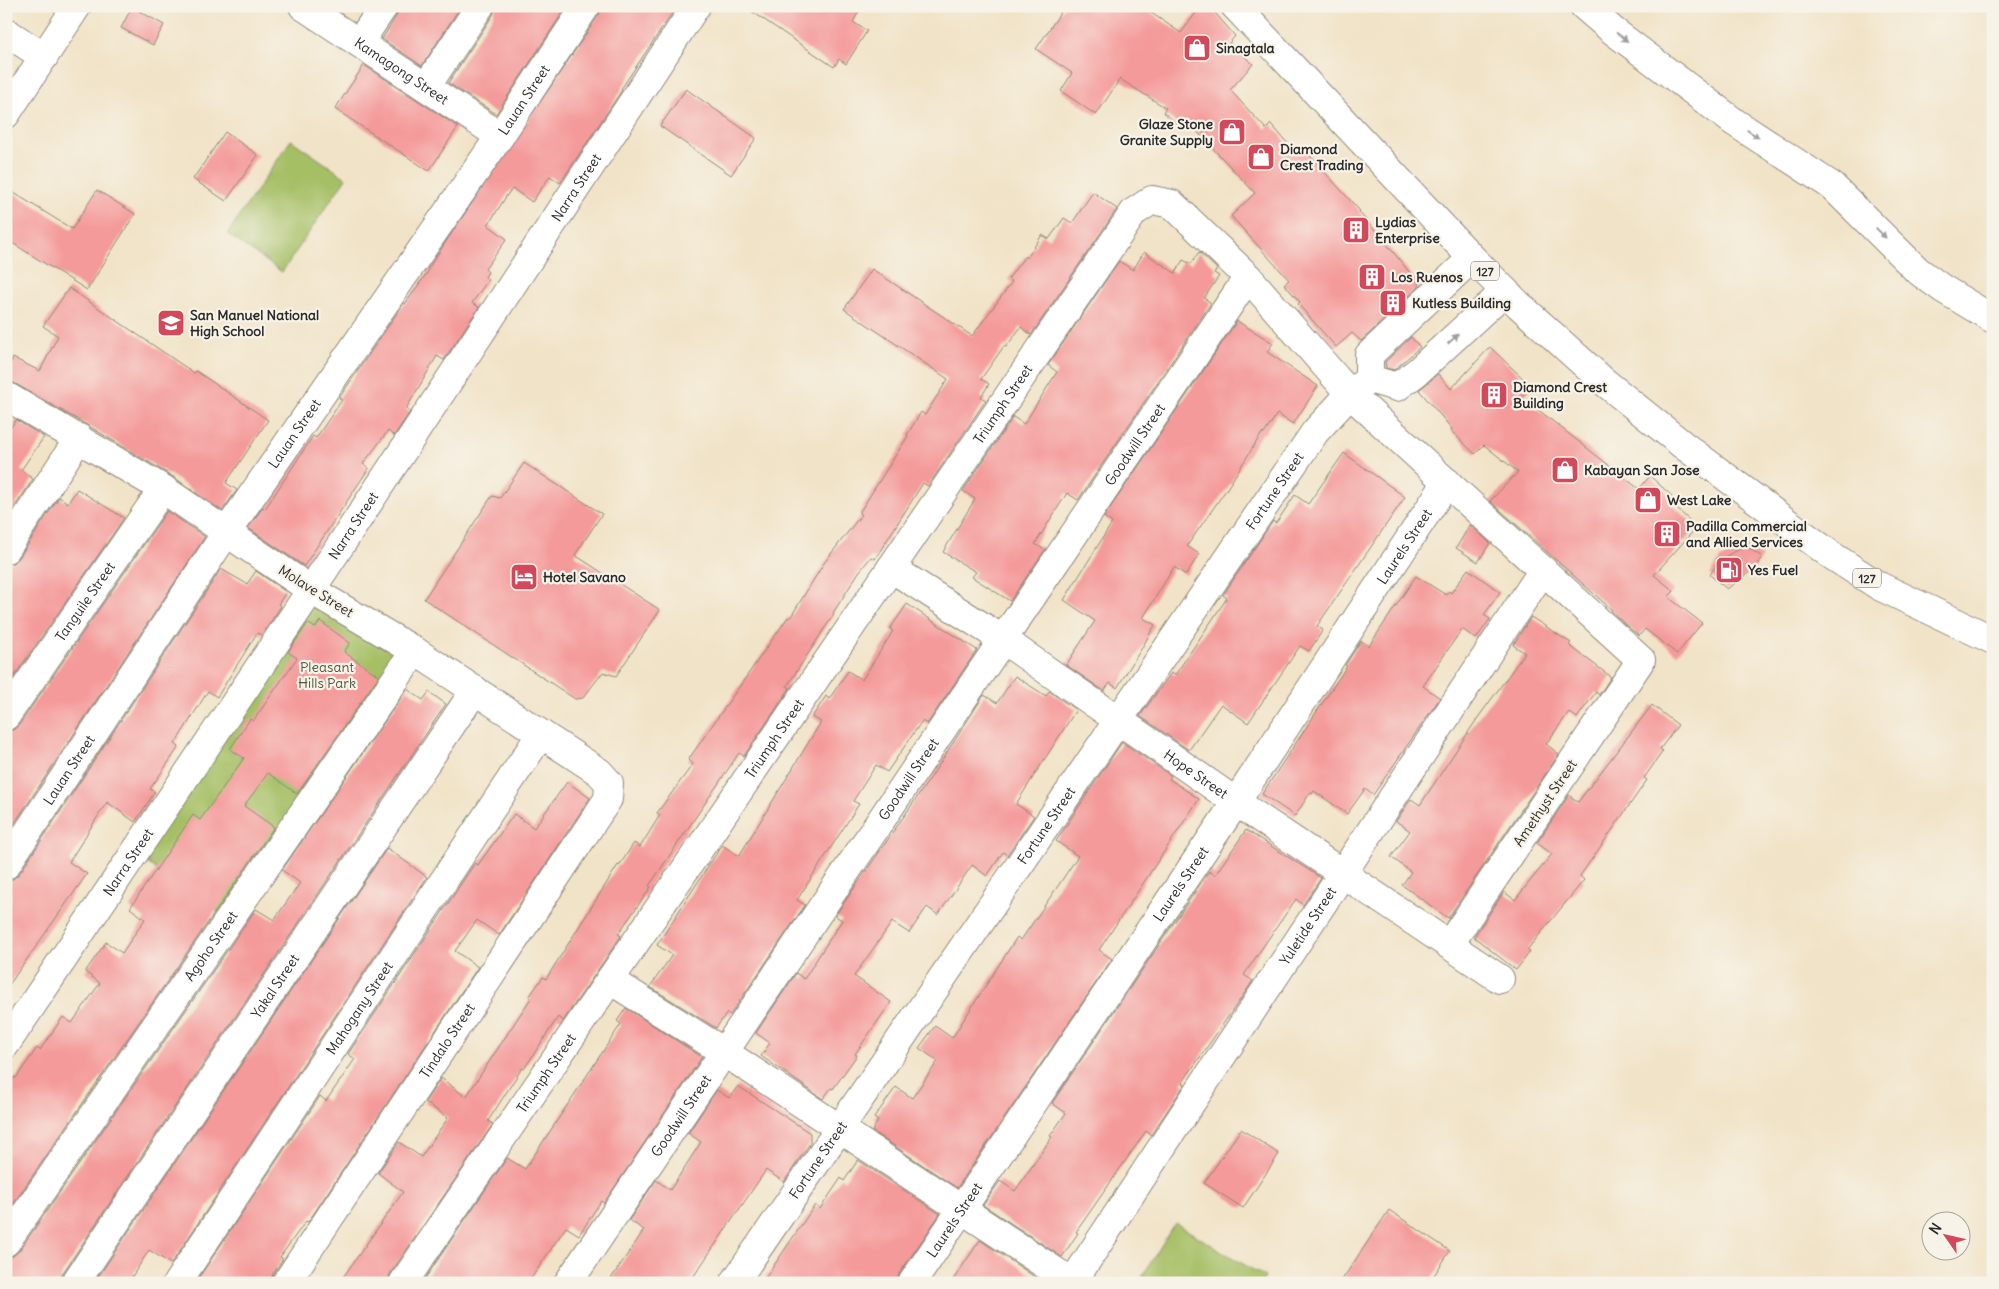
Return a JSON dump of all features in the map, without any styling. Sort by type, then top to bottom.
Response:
[{"type":"street","points":[[6,114],[77,6]]},
{"type":"street","name":"Kamagong Street","points":[[303,6],[500,136]]},
{"type":"street","points":[[359,43],[384,6]]},
{"type":"street","points":[[426,88],[480,6]]},
{"type":"street","name":"Lauan Street","points":[[6,865],[226,533],[500,136],[586,6]]},
{"type":"street","name":"Narra Street","points":[[6,1044],[312,590],[696,6]]},
{"type":"street","name":"127","points":[[1235,6],[1472,258],[1602,380],[1682,445],[1831,555],[1879,586],[1993,640]]},
{"type":"street","points":[[1584,6],[1612,30],[1734,122],[1832,186],[1916,270],[1943,290],[1993,319]]},
{"type":"street","points":[[6,32],[44,57]]},
{"type":"street","name":"Triumph Street","points":[[403,1283],[1134,212],[1152,200],[1172,204],[1248,277]]},
{"type":"street","points":[[1360,387],[1369,355],[1472,258]]},
{"type":"street","points":[[1248,277],[1360,387],[1447,482],[1543,570]]},
{"type":"street","name":"Goodwill Street","points":[[568,1283],[1248,277]]},
{"type":"street","points":[[1360,387],[1397,387],[1418,372],[1505,291]]},
{"type":"street","name":"Fortune Street","points":[[734,1283],[1315,432],[1360,387]]},
{"type":"street","name":"Molave Street","points":[[8,400],[79,438],[163,489],[312,590],[415,651],[599,772],[609,783],[608,799]]},
{"type":"street","points":[[6,549],[79,438]]},
{"type":"street","name":"Laurels Street","points":[[912,1283],[1236,802],[1447,482]]},
{"type":"street","name":"Tanguile Street","points":[[6,716],[163,489]]},
{"type":"street","name":"Hope Street","points":[[891,568],[1002,639],[1236,802],[1500,979]]},
{"type":"street","name":"Amethyst Street","points":[[1449,945],[1642,660],[1543,570]]},
{"type":"street","name":"Yuletide Street","points":[[1072,1283],[1543,570]]},
{"type":"street","name":"Agoho Street","points":[[6,1242],[415,651]]},
{"type":"street","name":"Yakal Street","points":[[75,1283],[475,690]]},
{"type":"street","name":"Mahogany Street","points":[[178,1283],[541,734]]},
{"type":"street","name":"Tindalo Street","points":[[286,1283],[608,799]]},
{"type":"street","points":[[610,980],[724,1052],[1072,1283]]},
{"type":"green space","points":[[291,140],[346,178],[282,272],[227,234]]},
{"type":"green space","name":"Pleasant Hills Park","points":[[310,595],[409,657],[231,921],[140,858]]},
{"type":"green space","points":[[1175,1223],[1265,1277],[1262,1283],[1151,1283],[1142,1277]]},
{"type":"building","points":[[399,6],[461,6],[422,66],[382,39],[397,15]]},
{"type":"building","points":[[496,6],[567,6],[496,114],[448,83],[493,15]]},
{"type":"building","points":[[602,6],[677,6],[560,183],[550,176],[532,202],[513,189],[509,192],[488,225],[507,239],[485,269],[488,272],[485,277],[488,280],[472,303],[479,307],[444,360],[437,356],[406,409],[410,412],[394,436],[388,431],[363,464],[369,468],[304,566],[248,528],[263,507],[265,509],[313,436],[316,438],[342,400],[339,398],[429,270],[457,225],[599,15]]},
{"type":"building","points":[[744,6],[862,6],[853,22],[867,31],[846,64],[839,59],[834,67]]},
{"type":"building","points":[[1065,6],[1141,6],[1181,33],[1201,6],[1209,6],[1235,36],[1229,43],[1253,64],[1230,90],[1266,129],[1271,124],[1296,153],[1302,147],[1360,211],[1419,284],[1419,287],[1361,341],[1352,333],[1336,347],[1298,304],[1300,302],[1284,284],[1289,280],[1231,216],[1255,193],[1187,121],[1182,128],[1163,112],[1166,108],[1120,79],[1096,115],[1061,91],[1072,73],[1036,49]]},
{"type":"building","points":[[132,7],[164,25],[153,45],[121,28]]},
{"type":"building","points":[[364,65],[458,127],[429,171],[335,109]]},
{"type":"building","points":[[686,89],[756,138],[731,175],[660,126]]},
{"type":"building","points":[[225,132],[258,155],[226,201],[193,179]]},
{"type":"building","points":[[6,188],[72,229],[97,190],[135,214],[87,290],[6,239]]},
{"type":"building","points":[[1093,192],[1117,209],[1031,335],[1021,327],[1006,347],[1004,346],[981,379],[989,384],[981,397],[986,400],[928,486],[923,483],[875,559],[871,557],[859,572],[787,686],[790,688],[744,756],[739,753],[649,886],[651,887],[618,934],[621,936],[563,1021],[558,1017],[524,1069],[522,1068],[488,1121],[493,1124],[390,1274],[388,1283],[339,1283],[403,1192],[378,1173],[399,1142],[421,1157],[448,1118],[425,1102],[441,1078],[466,1097],[531,998],[529,997],[543,977],[546,979],[618,865],[634,843],[640,847],[660,815],[657,813],[693,764],[688,760],[788,617],[790,618],[824,563],[861,515],[859,513],[921,412],[925,415],[948,379],[844,309],[872,269],[972,336],[1012,282],[1008,279],[1025,256],[1027,258],[1042,235],[1049,239],[1064,218],[1072,223]]},
{"type":"building","points":[[1144,252],[1175,273],[1183,260],[1191,264],[1199,252],[1217,269],[1214,273],[1219,276],[1204,298],[1211,303],[1078,500],[1067,493],[1035,544],[1045,550],[1010,601],[972,577],[976,572],[943,552],[975,499],[963,491],[1013,417],[1024,424],[1057,372],[1048,365],[1119,261],[1133,270]]},
{"type":"building","points":[[69,288],[194,373],[196,371],[268,420],[226,483],[237,490],[222,511],[172,476],[87,425],[6,380],[6,371],[13,358],[40,371],[58,336],[43,326]]},
{"type":"building","points":[[1237,321],[1273,343],[1267,352],[1318,386],[1293,424],[1277,414],[1264,434],[1262,433],[1228,487],[1187,546],[1199,554],[1186,575],[1174,567],[1143,618],[1155,625],[1140,651],[1117,688],[1110,683],[1104,691],[1066,665],[1095,621],[1064,600],[1112,523],[1104,517]]},
{"type":"building","points":[[1411,337],[1420,347],[1394,370],[1386,368],[1385,362]]},
{"type":"building","points":[[1490,347],[1532,387],[1522,397],[1639,489],[1650,476],[1672,496],[1668,501],[1697,527],[1654,575],[1674,591],[1668,597],[1702,623],[1677,654],[1645,629],[1639,636],[1490,501],[1518,472],[1484,445],[1475,454],[1451,431],[1452,429],[1419,390],[1438,374],[1451,389]]},
{"type":"building","points":[[16,420],[44,437],[21,470],[33,479],[6,520],[6,434]]},
{"type":"building","points":[[1344,453],[1405,497],[1317,626],[1323,630],[1309,651],[1300,646],[1248,723],[1221,704],[1189,750],[1140,716],[1171,673],[1175,675],[1227,598],[1223,595],[1273,521],[1276,523],[1295,495],[1308,504]]},
{"type":"building","name":"Hotel Savano","points":[[524,463],[602,514],[575,555],[660,610],[616,676],[603,672],[583,698],[575,699],[424,599],[492,496],[500,498]]},
{"type":"building","points":[[77,489],[124,518],[6,688],[6,564],[13,563],[19,558],[59,497],[68,503]]},
{"type":"building","points":[[167,511],[205,537],[6,836],[6,731],[13,730],[19,725]]},
{"type":"building","points":[[1470,525],[1490,543],[1478,562],[1456,548]]},
{"type":"building","points":[[1746,546],[1762,557],[1755,568],[1727,589],[1710,575],[1720,559]]},
{"type":"building","points":[[221,569],[247,584],[256,571],[286,592],[278,604],[281,606],[262,635],[257,633],[217,697],[208,691],[175,744],[179,747],[150,789],[155,792],[135,822],[107,802],[69,862],[87,874],[6,989],[6,880],[13,879],[19,874]]},
{"type":"building","points":[[1468,569],[1500,592],[1484,615],[1490,619],[1476,639],[1462,629],[1423,686],[1440,698],[1373,795],[1365,789],[1347,814],[1314,791],[1312,794],[1310,793],[1295,816],[1262,794],[1347,666],[1345,665],[1361,641],[1369,646],[1416,576],[1446,595],[1449,591],[1451,593]]},
{"type":"building","points":[[907,604],[977,650],[927,724],[922,721],[887,772],[876,765],[853,801],[859,804],[797,900],[805,905],[730,1015],[727,1013],[716,1028],[650,987],[672,955],[657,945],[722,845],[739,856],[821,722],[812,717],[826,696],[829,699],[848,671],[862,680],[893,631],[890,629]]},
{"type":"building","points":[[1531,617],[1571,643],[1569,645],[1611,677],[1599,695],[1596,692],[1577,718],[1569,712],[1546,744],[1559,754],[1448,918],[1402,885],[1411,872],[1391,857],[1410,831],[1396,821],[1411,799],[1420,805],[1477,719],[1525,653],[1513,645]]},
{"type":"building","points":[[320,621],[350,643],[344,652],[379,676],[297,794],[268,773],[244,806],[274,827],[6,1214],[6,1089],[37,1048],[40,1050],[63,1017],[72,1023],[100,983],[85,972],[106,942],[122,953],[145,919],[130,908],[193,815],[200,820],[244,758],[230,749],[250,719],[253,721],[297,658],[288,652],[308,623],[315,628]]},
{"type":"building","points":[[1015,676],[1046,696],[1049,691],[1076,710],[1016,804],[1034,816],[1007,855],[1003,852],[987,876],[972,865],[938,915],[927,907],[909,933],[892,922],[854,976],[891,1002],[855,1054],[857,1055],[833,1089],[831,1088],[823,1099],[761,1056],[770,1043],[756,1033],[796,973],[804,979],[842,920],[835,916],[931,777],[984,695],[997,703]]},
{"type":"building","points":[[407,689],[423,700],[429,692],[446,704],[62,1274],[60,1283],[6,1283],[6,1257],[13,1256],[19,1251],[256,909],[274,920],[300,883],[282,870]]},
{"type":"building","points":[[1652,705],[1678,725],[1660,749],[1663,751],[1644,778],[1647,780],[1580,876],[1584,880],[1527,950],[1530,952],[1516,970],[1474,937],[1504,892],[1515,900],[1552,854],[1537,843],[1569,795],[1578,802]]},
{"type":"building","points":[[1122,742],[1171,776],[1169,779],[1199,799],[1099,950],[1112,959],[957,1188],[872,1131],[878,1121],[874,1118],[896,1087],[912,1098],[938,1061],[919,1048],[935,1026],[952,1038],[1017,937],[1021,940],[1078,856],[1056,841]]},
{"type":"building","points":[[567,782],[590,798],[499,935],[477,920],[455,951],[478,967],[308,1222],[306,1221],[280,1257],[283,1259],[273,1274],[270,1283],[196,1282],[320,1096],[326,1101],[355,1059],[348,1054],[475,863],[478,865],[514,814],[534,828]]},
{"type":"building","points":[[1246,830],[1321,878],[1303,905],[1296,899],[1260,951],[1244,975],[1253,981],[1182,1083],[1185,1084],[1151,1135],[1146,1131],[1076,1232],[1078,1233],[1062,1257],[983,1205],[1000,1181],[1015,1191],[1066,1113],[1052,1103],[1209,871],[1215,875]]},
{"type":"building","points":[[387,848],[427,877],[171,1264],[149,1250],[128,1283],[94,1283]]},
{"type":"building","points":[[626,1008],[702,1057],[604,1203],[601,1201],[579,1235],[566,1227],[528,1283],[422,1283],[507,1158],[525,1169],[621,1024],[617,1021]]},
{"type":"building","points":[[738,1086],[810,1133],[810,1143],[784,1182],[766,1170],[689,1283],[608,1283],[644,1230],[629,1220],[656,1180],[670,1190],[701,1142],[688,1133],[717,1090],[729,1098]]},
{"type":"building","points":[[1241,1129],[1279,1154],[1243,1208],[1204,1183]]},
{"type":"building","points":[[858,1160],[940,1214],[899,1274],[897,1283],[762,1283],[815,1205],[820,1209],[841,1178],[844,1181]]},
{"type":"building","points":[[1389,1210],[1450,1251],[1429,1283],[1340,1283]]},
{"type":"building","points":[[980,1240],[1044,1283],[951,1283]]},
{"type":"place","name":"Sinagtala","points":[[1197,48]]},
{"type":"place","name":"Glaze Stone Granite Supply","points":[[1232,132]]},
{"type":"place","name":"Diamond Crest Trading","points":[[1261,157]]},
{"type":"place","name":"Lydias Enterprise","points":[[1356,230]]},
{"type":"place","name":"Los Ruenos","points":[[1372,277]]},
{"type":"place","name":"Kutless Building","points":[[1393,303]]},
{"type":"place","name":"San Manuel National High School","points":[[171,323]]},
{"type":"place","name":"Diamond Crest Building","points":[[1494,395]]},
{"type":"place","name":"Kabayan San Jose","points":[[1565,470]]},
{"type":"place","name":"West Lake","points":[[1648,500]]},
{"type":"place","name":"Padilla Commercial and Allied Services","points":[[1667,534]]},
{"type":"place","name":"Yes Fuel","points":[[1729,570]]},
{"type":"place","name":"Hotel Savano","points":[[524,577]]}]
